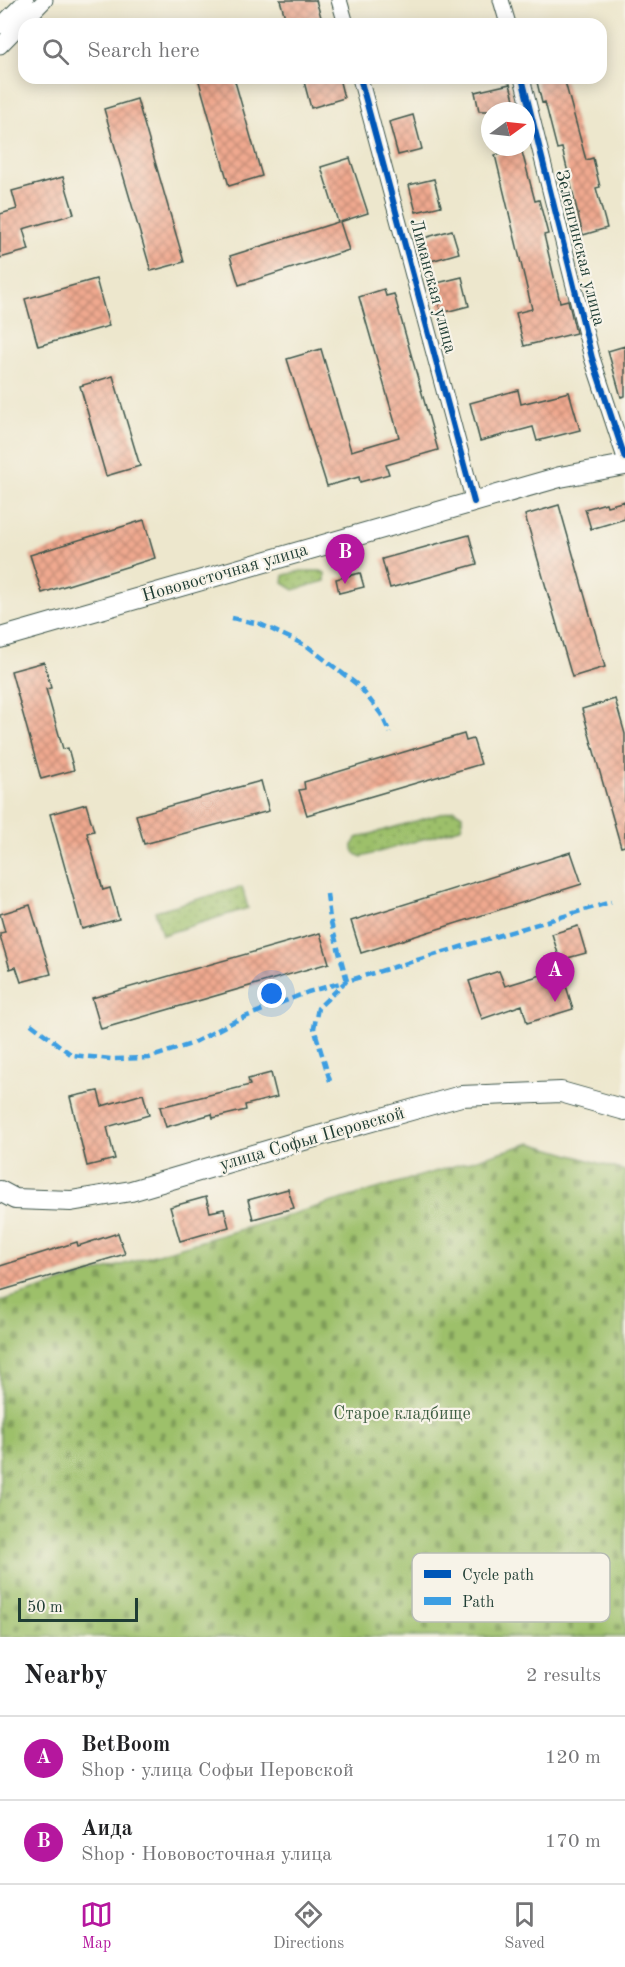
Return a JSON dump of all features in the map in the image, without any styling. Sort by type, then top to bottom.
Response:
[{"type":"main road","name":"Нововосточная улица","points":[[0,638],[560,477],[625,465]]},
{"type":"main road","name":"улица Софьи Перовской","points":[[0,1191],[15,1199],[71,1201],[131,1191],[461,1096],[561,1092],[625,1110]]},
{"type":"street","points":[[0,26],[26,0]]},
{"type":"street","points":[[27,18],[45,0]]},
{"type":"street","points":[[339,0],[344,18]]},
{"type":"street","points":[[501,0],[506,18]]},
{"type":"street","points":[[0,46],[18,28]]},
{"type":"street","name":"Лиманская улица","points":[[362,84],[474,502]]},
{"type":"street","name":"Зеленгинская улица","points":[[524,84],[592,358],[625,458]]},
{"type":"green space","points":[[301,571],[321,571],[325,573],[325,581],[294,590],[283,583],[284,575]]},
{"type":"green space","points":[[454,810],[462,815],[460,828],[362,857],[353,849],[357,838]]},
{"type":"green space","points":[[242,887],[248,908],[162,935],[155,911]]},
{"type":"green space","name":"Старое кладбище","points":[[531,1143],[625,1171],[625,1637],[0,1637],[0,1301]]},
{"type":"building","points":[[280,0],[316,0],[321,18],[285,18]]},
{"type":"building","points":[[200,84],[236,84],[262,176],[229,186]]},
{"type":"building","points":[[305,84],[340,84],[344,98],[311,108]]},
{"type":"building","points":[[510,84],[515,102],[481,102],[481,111],[479,111],[475,92]]},
{"type":"building","points":[[537,84],[566,84],[586,160],[593,158],[600,187],[596,188],[607,228],[583,235],[562,148],[557,149],[545,102],[542,103]]},
{"type":"building","points":[[137,99],[184,262],[151,271],[104,109]]},
{"type":"building","points":[[413,115],[422,149],[398,155],[389,122]]},
{"type":"building","points":[[495,156],[523,156],[535,201],[539,200],[548,234],[544,235],[560,302],[568,300],[576,333],[524,346],[516,313],[532,309]]},
{"type":"building","points":[[350,158],[368,213],[340,222],[349,250],[239,285],[230,256],[338,222],[321,167]]},
{"type":"building","points":[[63,177],[74,214],[23,229],[29,250],[0,258],[0,214],[17,209],[12,191]]},
{"type":"building","points":[[434,179],[441,206],[416,212],[409,185]]},
{"type":"building","points":[[452,230],[459,253],[424,263],[417,240]]},
{"type":"building","points":[[462,277],[469,306],[441,313],[433,284]]},
{"type":"building","points":[[96,279],[109,326],[38,346],[25,299]]},
{"type":"building","points":[[384,289],[386,296],[394,294],[438,450],[386,465],[389,474],[360,482],[359,477],[327,486],[287,359],[321,349],[351,451],[399,437],[359,297]]},
{"type":"building","points":[[625,346],[625,396],[621,397],[608,351]]},
{"type":"building","points":[[113,376],[140,466],[106,476],[80,386]]},
{"type":"building","points":[[518,390],[521,404],[569,392],[580,430],[537,441],[533,427],[480,441],[470,403]]},
{"type":"building","points":[[625,501],[625,519],[591,529],[585,509]]},
{"type":"building","points":[[559,505],[605,667],[572,677],[525,515]]},
{"type":"building","points":[[144,520],[155,558],[42,593],[30,555]]},
{"type":"building","points":[[469,535],[477,564],[390,588],[382,559]]},
{"type":"building","points":[[360,573],[364,587],[339,593],[336,579]]},
{"type":"building","points":[[44,662],[51,688],[46,689],[63,749],[68,748],[74,770],[41,779],[11,671]]},
{"type":"building","points":[[615,699],[625,734],[625,846],[621,847],[582,709]]},
{"type":"building","points":[[464,734],[466,741],[473,739],[481,764],[307,815],[299,790],[305,789],[304,782]]},
{"type":"building","points":[[261,781],[269,811],[144,844],[136,815]]},
{"type":"building","points":[[86,804],[94,831],[87,833],[103,890],[110,888],[119,919],[82,929],[50,814]]},
{"type":"building","points":[[571,852],[582,884],[361,953],[351,921]]},
{"type":"building","points":[[30,905],[51,974],[21,982],[16,967],[10,969],[0,936],[0,933],[5,932],[0,914]]},
{"type":"building","points":[[578,926],[586,953],[560,960],[552,934]]},
{"type":"building","points":[[320,933],[329,963],[101,1029],[92,998]]},
{"type":"building","points":[[561,969],[573,1009],[527,1023],[522,1005],[482,1019],[469,981],[499,971],[505,986]]},
{"type":"building","points":[[271,1073],[277,1097],[245,1105],[246,1110],[213,1118],[212,1114],[166,1127],[160,1107],[250,1085],[248,1079]]},
{"type":"building","points":[[98,1091],[102,1106],[143,1094],[149,1115],[107,1127],[115,1159],[87,1166],[70,1097]]},
{"type":"building","points":[[288,1189],[294,1208],[253,1219],[248,1200]]},
{"type":"building","points":[[206,1197],[210,1212],[224,1209],[229,1227],[180,1241],[170,1207]]},
{"type":"building","points":[[118,1233],[125,1254],[0,1291],[0,1266],[77,1242],[78,1246]]},
{"type":"marked path","points":[[232,618],[260,624],[307,646],[359,686],[381,714],[390,733]]},
{"type":"marked path","points":[[327,894],[330,919],[347,981],[611,902]]},
{"type":"marked path","points":[[31,1024],[72,1055],[111,1059],[149,1058],[191,1044],[235,1021],[308,992],[347,981]]},
{"type":"marked path","points":[[330,1081],[314,1028],[318,1008],[344,983]]},
{"type":"cycle path","points":[[362,84],[474,502]]},
{"type":"cycle path","points":[[524,84],[592,358],[625,458]]},
{"type":"place","name":"Аида","points":[[345,584]]},
{"type":"place","name":"BetBoom","points":[[555,1002]]}]
